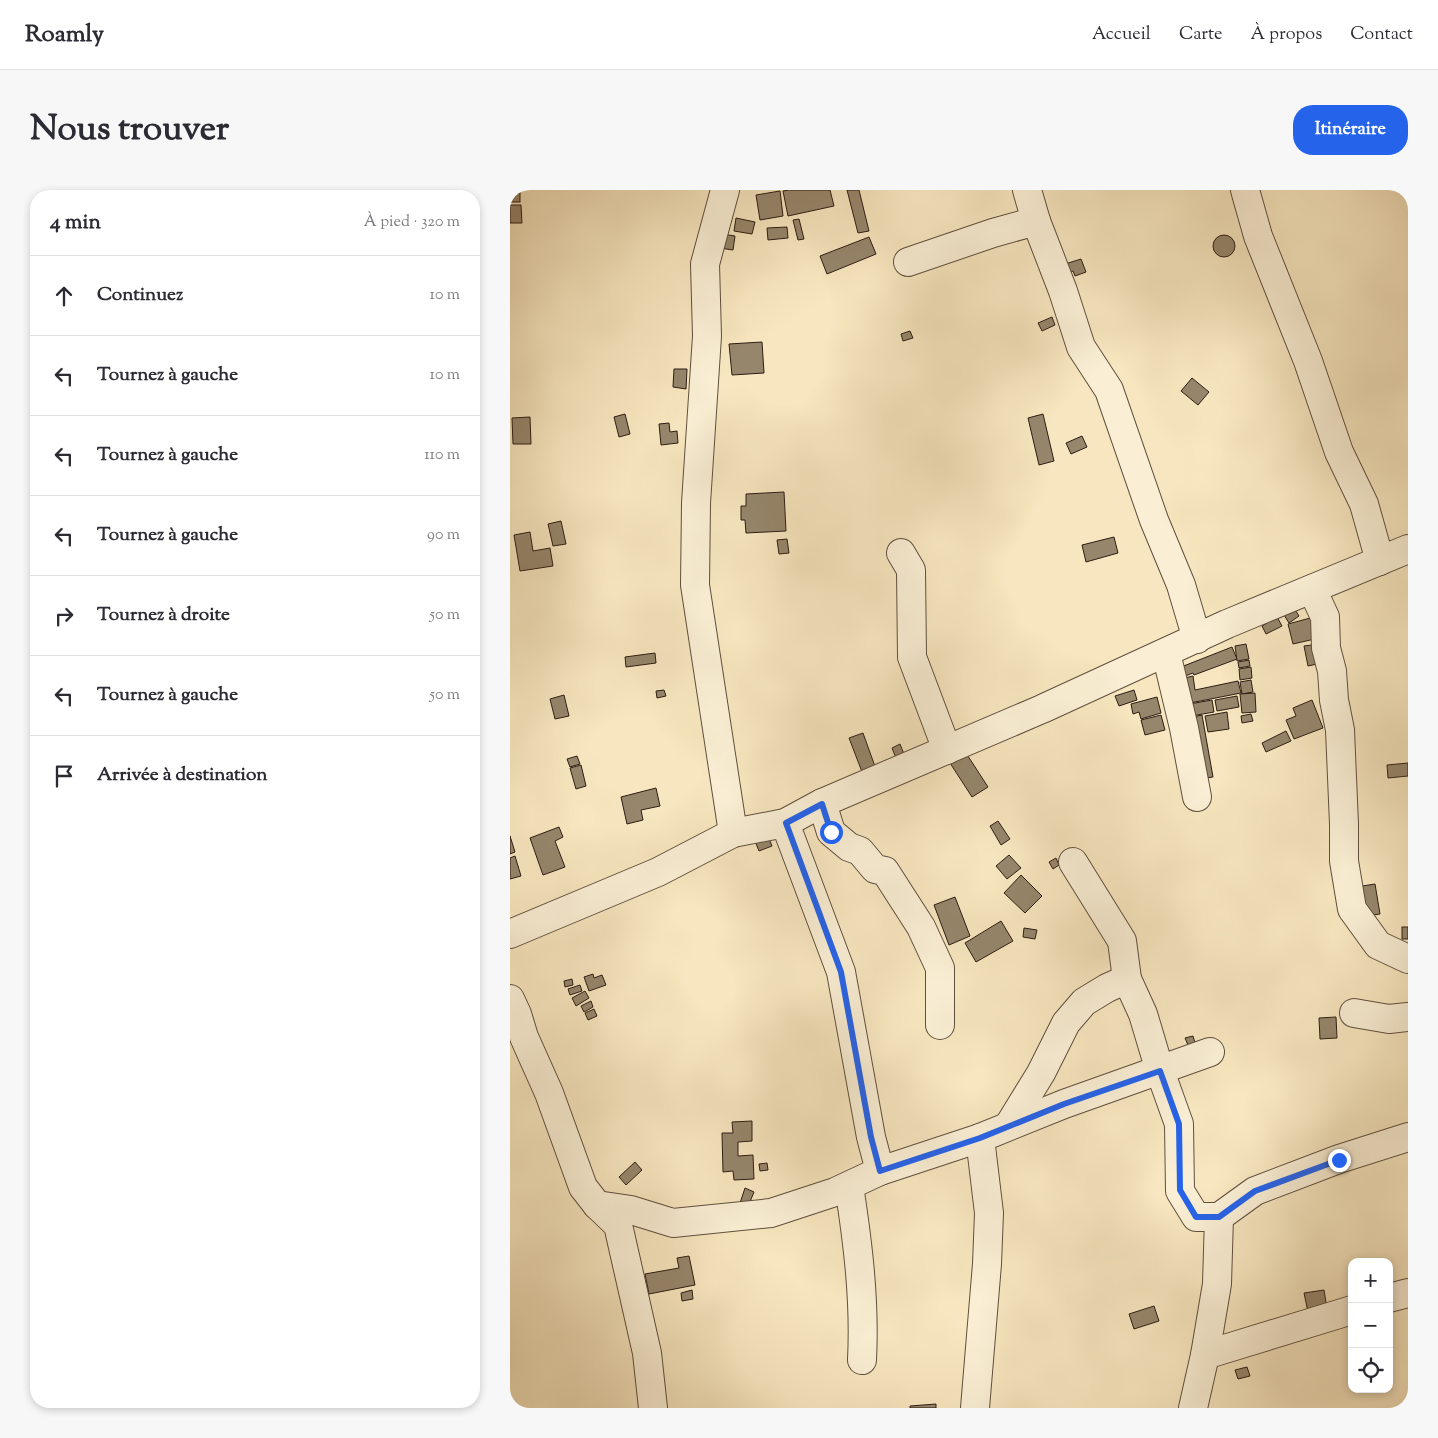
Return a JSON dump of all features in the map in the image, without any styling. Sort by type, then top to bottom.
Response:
[{"type":"street","points":[[725,190],[705,264],[707,336],[696,503],[696,585],[734,833]]},
{"type":"street","points":[[1026,190],[1081,347],[1109,390],[1154,520],[1181,585],[1197,639]]},
{"type":"street","points":[[1245,190],[1258,236],[1308,361],[1339,452],[1364,504],[1380,561]]},
{"type":"street","points":[[908,262],[1036,220]]},
{"type":"street","points":[[510,934],[658,872],[734,833],[786,823],[822,804],[1042,709],[1227,624],[1408,550]]},
{"type":"street","points":[[901,553],[911,570],[912,657],[946,750]]},
{"type":"street","points":[[1312,589],[1325,617],[1326,648],[1332,671],[1334,700],[1340,730],[1344,861],[1352,909],[1378,945],[1408,959]]},
{"type":"street","points":[[1166,653],[1184,728],[1197,797]]},
{"type":"street","points":[[822,804],[831,832],[849,847],[860,851],[875,869],[885,871],[921,927],[940,968],[940,1025]]},
{"type":"street","points":[[786,823],[841,972],[871,1137],[880,1171]]},
{"type":"street","points":[[1074,862],[1122,941],[1127,979],[1143,1014],[1160,1071],[1179,1124],[1180,1190],[1196,1217],[1219,1217],[1255,1191],[1408,1137]]},
{"type":"street","points":[[1009,1125],[1042,1073],[1066,1023],[1084,1002],[1127,979]]},
{"type":"street","points":[[510,999],[517,1014],[524,1038],[549,1093],[583,1187],[597,1205],[618,1226],[647,1353],[653,1408]]},
{"type":"street","points":[[1354,1013],[1389,1019],[1408,1017]]},
{"type":"street","points":[[597,1205],[631,1210],[672,1223],[772,1213],[835,1192],[880,1171],[980,1138],[1009,1125],[1210,1052]]},
{"type":"street","points":[[975,1408],[987,1264],[989,1212],[980,1138]]},
{"type":"street","points":[[849,1186],[858,1246],[864,1327],[862,1360]]},
{"type":"street","points":[[1193,1408],[1205,1355],[1217,1284],[1219,1217]]},
{"type":"street","points":[[1393,1297],[1408,1293]]},
{"type":"street","points":[[1205,1355],[1348,1311]]},
{"type":"building","points":[[510,190],[520,190],[520,202],[510,202]]},
{"type":"building","points":[[830,190],[834,206],[788,216],[783,191]]},
{"type":"building","points":[[847,190],[859,190],[869,231],[858,233]]},
{"type":"building","points":[[780,191],[783,216],[760,220],[756,195]]},
{"type":"building","points":[[510,205],[521,205],[522,223],[510,223]]},
{"type":"building","points":[[736,218],[755,222],[752,234],[734,231]]},
{"type":"building","points":[[799,219],[804,239],[798,240],[793,220]]},
{"type":"building","points":[[787,227],[788,238],[768,240],[767,228]]},
{"type":"building","points":[[722,234],[735,236],[733,250],[720,248]]},
{"type":"building","points":[[1224,235],[1232,238],[1235,246],[1232,254],[1224,257],[1216,254],[1213,246],[1216,238]]},
{"type":"building","points":[[869,237],[876,254],[827,274],[820,256]]},
{"type":"building","points":[[1081,259],[1086,272],[1075,276],[1073,271],[1066,274],[1062,265]]},
{"type":"building","points":[[1052,317],[1055,325],[1042,331],[1038,323]]},
{"type":"building","points":[[910,331],[913,338],[903,341],[901,334]]},
{"type":"building","points":[[762,342],[764,373],[732,375],[729,344]]},
{"type":"building","points":[[674,369],[687,369],[686,389],[673,387]]},
{"type":"building","points":[[1192,378],[1209,392],[1198,405],[1181,391]]},
{"type":"building","points":[[625,414],[630,434],[619,437],[614,417]]},
{"type":"building","points":[[1043,414],[1054,461],[1039,465],[1028,418]]},
{"type":"building","points":[[530,417],[531,444],[513,444],[512,418]]},
{"type":"building","points":[[669,423],[670,432],[677,431],[678,443],[661,445],[659,424]]},
{"type":"building","points":[[1082,436],[1087,447],[1071,454],[1066,443]]},
{"type":"building","points":[[784,492],[786,531],[746,533],[745,520],[741,520],[741,506],[746,506],[746,494]]},
{"type":"building","points":[[561,521],[566,544],[553,546],[548,524]]},
{"type":"building","points":[[530,532],[533,551],[550,548],[553,566],[520,571],[514,535]]},
{"type":"building","points":[[1114,537],[1118,553],[1086,562],[1082,545]]},
{"type":"building","points":[[787,539],[789,553],[779,554],[777,540]]},
{"type":"building","points":[[1294,608],[1299,616],[1289,623],[1284,615]]},
{"type":"building","points":[[1277,617],[1282,626],[1266,634],[1262,626]]},
{"type":"building","points":[[1314,617],[1319,638],[1293,644],[1288,624]]},
{"type":"building","points":[[1246,644],[1249,659],[1237,661],[1235,646]]},
{"type":"building","points":[[1319,644],[1322,663],[1308,666],[1304,646]]},
{"type":"building","points":[[1232,647],[1237,659],[1194,675],[1193,673],[1180,678],[1176,669]]},
{"type":"building","points":[[655,653],[656,663],[626,667],[625,657]]},
{"type":"building","points":[[1249,660],[1250,666],[1239,668],[1238,662]]},
{"type":"building","points":[[1251,667],[1252,678],[1240,680],[1239,669]]},
{"type":"building","points":[[1193,676],[1195,690],[1238,681],[1241,693],[1185,704],[1180,679]]},
{"type":"building","points":[[1251,680],[1253,692],[1242,694],[1240,682]]},
{"type":"building","points":[[664,690],[666,696],[657,698],[656,691]]},
{"type":"building","points":[[1134,690],[1137,700],[1119,706],[1115,696]]},
{"type":"building","points":[[1255,693],[1256,712],[1242,713],[1240,694]]},
{"type":"building","points":[[564,695],[569,716],[555,719],[550,699]]},
{"type":"building","points":[[1237,696],[1239,707],[1217,711],[1215,700]]},
{"type":"building","points":[[1157,697],[1161,713],[1141,719],[1139,712],[1133,714],[1131,704]]},
{"type":"building","points":[[1212,700],[1214,712],[1186,717],[1184,705]]},
{"type":"building","points":[[1312,700],[1323,728],[1294,739],[1286,720],[1296,716],[1293,708]]},
{"type":"building","points":[[1227,712],[1229,729],[1208,732],[1205,716]]},
{"type":"building","points":[[1251,714],[1253,721],[1242,723],[1241,716]]},
{"type":"building","points":[[1161,715],[1165,730],[1145,735],[1141,720]]},
{"type":"building","points":[[1202,715],[1213,777],[1199,779],[1188,718]]},
{"type":"building","points":[[1286,731],[1291,741],[1266,752],[1262,743]]},
{"type":"building","points":[[863,733],[877,772],[864,777],[849,738]]},
{"type":"building","points":[[900,744],[904,754],[896,758],[892,748]]},
{"type":"building","points":[[966,753],[988,787],[972,797],[950,763]]},
{"type":"building","points":[[577,756],[580,764],[570,767],[567,759]]},
{"type":"building","points":[[1408,763],[1408,776],[1388,778],[1387,765]]},
{"type":"building","points":[[581,765],[586,786],[576,789],[570,768]]},
{"type":"building","points":[[656,788],[660,806],[641,810],[643,820],[627,824],[621,797]]},
{"type":"building","points":[[998,821],[1010,839],[1001,845],[990,826]]},
{"type":"building","points":[[559,827],[563,837],[555,841],[565,867],[543,875],[530,838]]},
{"type":"building","points":[[510,836],[515,852],[510,854]]},
{"type":"building","points":[[768,836],[772,846],[759,851],[755,841]]},
{"type":"building","points":[[1009,855],[1021,868],[1007,879],[996,866]]},
{"type":"building","points":[[515,856],[521,876],[510,879],[510,858]]},
{"type":"building","points":[[1056,858],[1059,865],[1053,869],[1049,862]]},
{"type":"building","points":[[1021,875],[1042,896],[1025,913],[1004,893]]},
{"type":"building","points":[[1375,884],[1380,914],[1360,917],[1356,887]]},
{"type":"building","points":[[955,897],[970,936],[949,945],[934,905]]},
{"type":"building","points":[[1001,921],[1013,941],[976,962],[965,943]]},
{"type":"building","points":[[1402,927],[1408,927],[1408,939],[1402,939]]},
{"type":"building","points":[[1024,928],[1037,930],[1035,939],[1023,937]]},
{"type":"building","points":[[593,974],[594,978],[602,975],[606,985],[589,991],[584,977]]},
{"type":"building","points":[[572,979],[573,985],[565,987],[564,981]]},
{"type":"building","points":[[580,985],[582,991],[570,995],[568,989]]},
{"type":"building","points":[[585,991],[589,998],[576,1006],[572,998]]},
{"type":"building","points":[[591,1001],[593,1007],[584,1012],[581,1006]]},
{"type":"building","points":[[594,1009],[597,1016],[588,1020],[585,1013]]},
{"type":"building","points":[[1336,1017],[1337,1038],[1320,1039],[1319,1018]]},
{"type":"building","points":[[1193,1036],[1195,1043],[1188,1045],[1185,1038]]},
{"type":"building","points":[[752,1121],[752,1141],[738,1142],[738,1156],[753,1155],[754,1179],[734,1180],[733,1171],[723,1172],[722,1133],[733,1133],[732,1122]]},
{"type":"building","points":[[635,1162],[642,1170],[626,1185],[619,1177]]},
{"type":"building","points":[[767,1163],[768,1170],[760,1171],[759,1164]]},
{"type":"building","points":[[745,1188],[754,1192],[747,1209],[739,1206]]},
{"type":"building","points":[[689,1256],[695,1285],[649,1294],[645,1274],[679,1268],[677,1258]]},
{"type":"building","points":[[692,1290],[693,1299],[682,1301],[681,1293]]},
{"type":"building","points":[[1324,1290],[1327,1309],[1308,1312],[1304,1293]]},
{"type":"building","points":[[1154,1306],[1159,1321],[1134,1329],[1129,1314]]},
{"type":"building","points":[[1247,1367],[1250,1376],[1238,1379],[1235,1370]]},
{"type":"building","points":[[936,1404],[936,1408],[910,1408],[910,1406]]},
{"type":"route","points":[[831,832],[822,804],[786,823],[841,972],[871,1137],[880,1171],[980,1138],[1064,1104],[1160,1071],[1179,1124],[1180,1190],[1196,1217],[1219,1217],[1255,1191],[1339,1160]]}]
